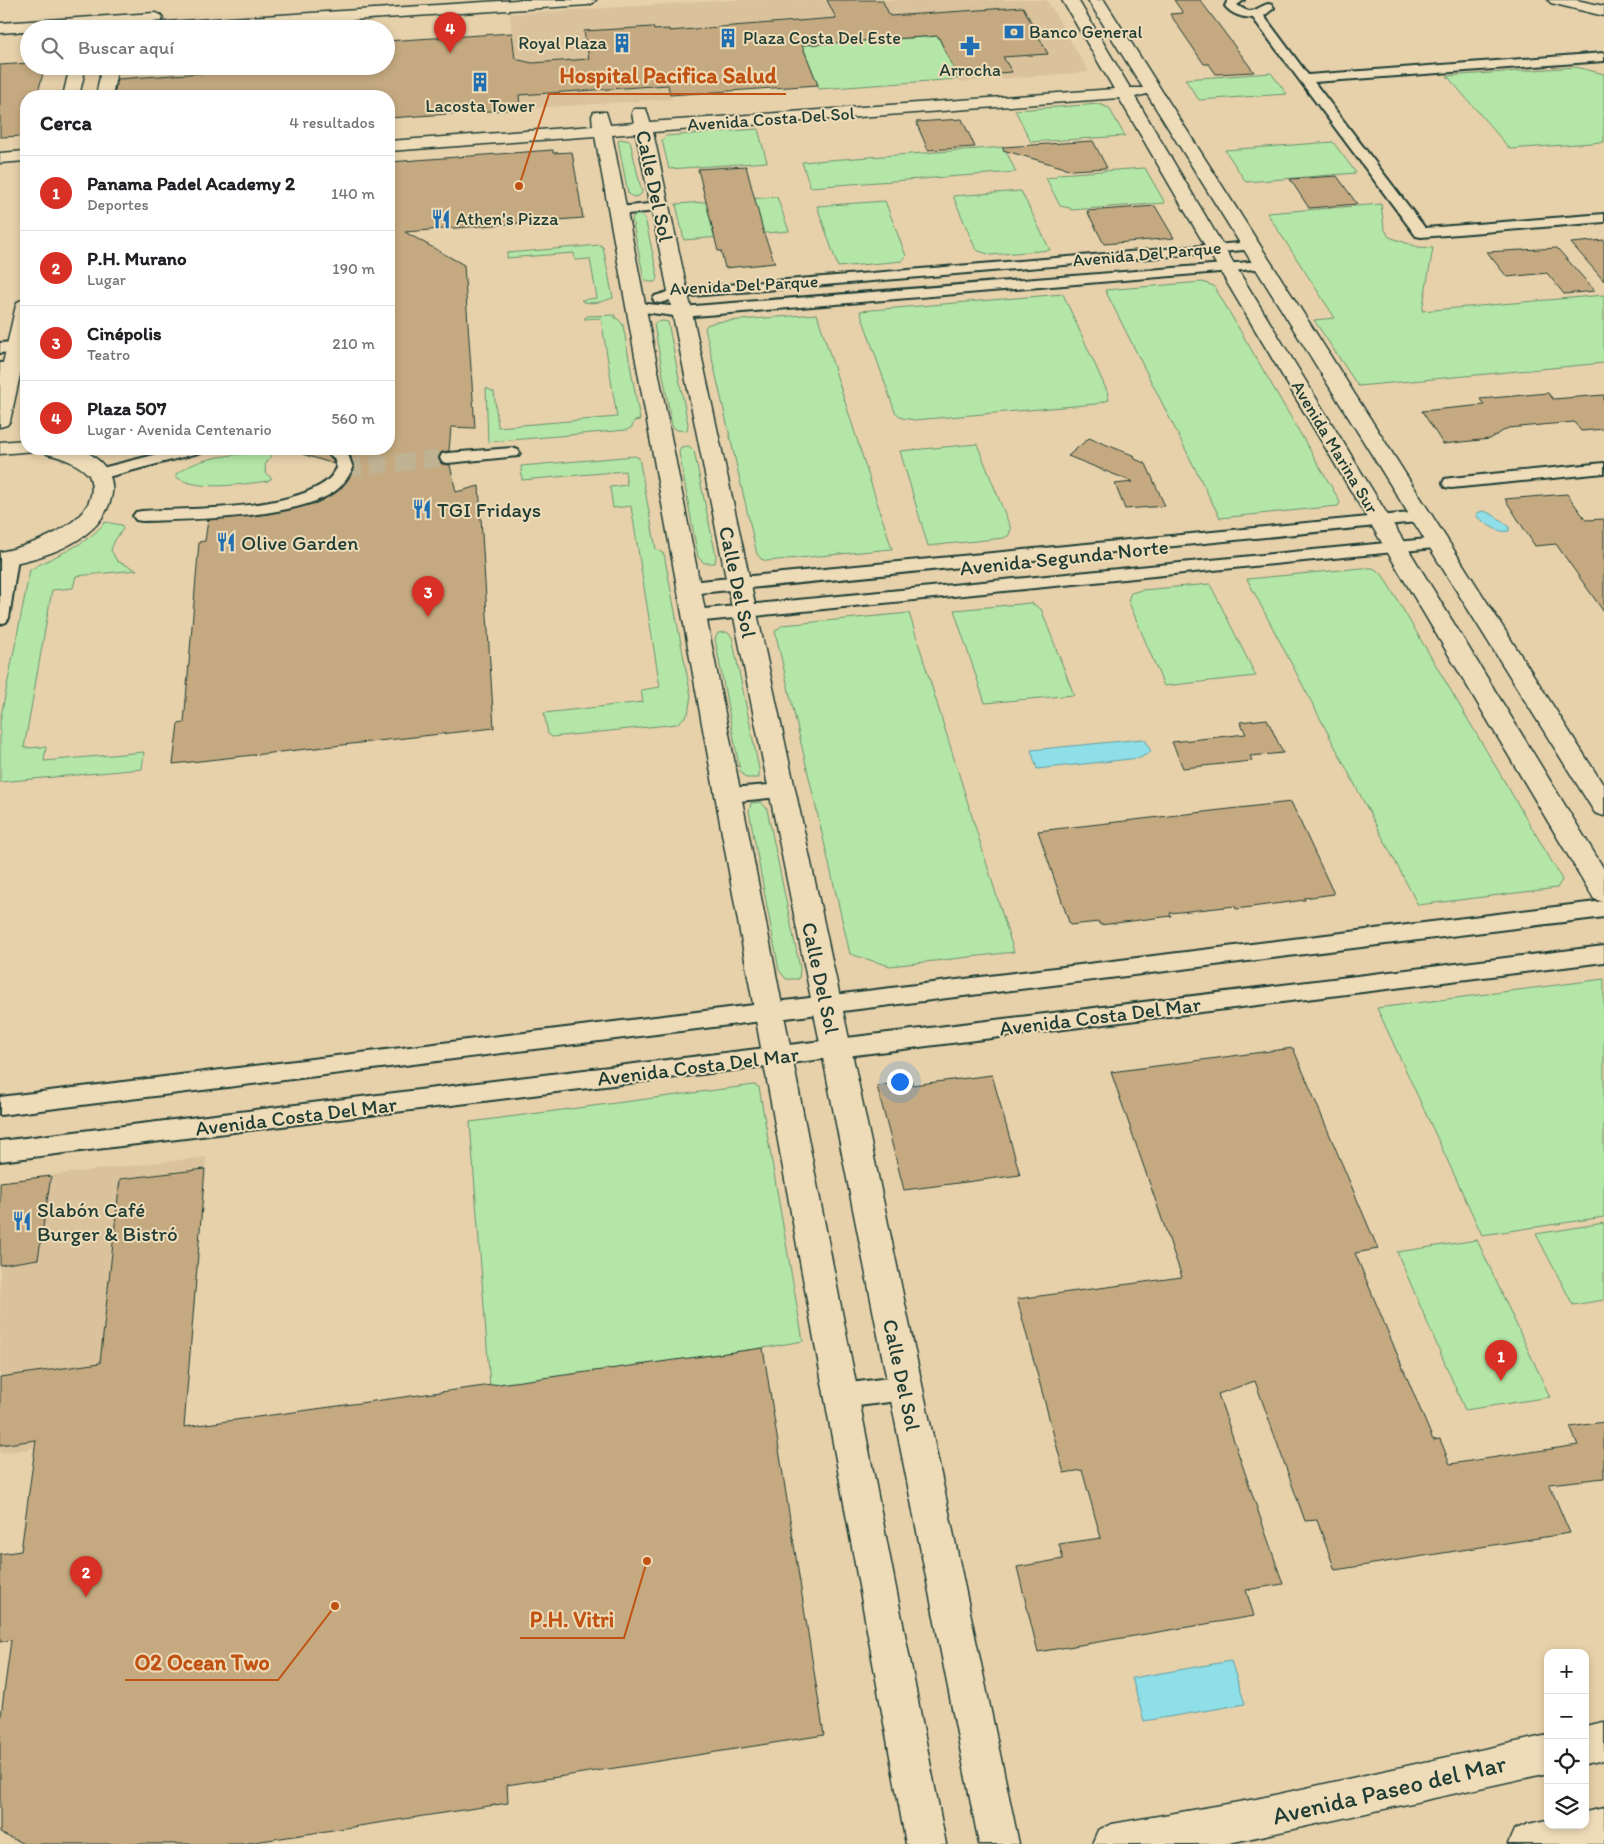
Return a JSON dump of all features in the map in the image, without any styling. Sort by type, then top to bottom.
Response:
[{"type":"street","points":[[88,19],[119,19],[429,0]]},
{"type":"street","points":[[258,20],[491,3],[588,0]]},
{"type":"street","name":"Avenida Marina Sur","points":[[1070,0],[1227,268],[1604,892]]},
{"type":"street","name":"Avenida Marina Sur","points":[[1096,0],[1604,807]]},
{"type":"street","points":[[1238,0],[1231,4],[1234,10],[1246,14],[1265,12],[1268,8],[1266,4],[1257,0]]},
{"type":"street","points":[[1556,0],[1604,11]]},
{"type":"street","points":[[1256,14],[1421,233],[1604,218]]},
{"type":"street","points":[[0,28],[20,26]]},
{"type":"street","points":[[0,38],[20,37]]},
{"type":"street","points":[[1305,79],[1604,57]]},
{"type":"street","points":[[72,90],[76,75]]},
{"type":"street","points":[[105,90],[108,75]]},
{"type":"street","name":"Avenida Costa Del Sol","points":[[395,145],[601,124],[1149,85]]},
{"type":"street","name":"Calle Del Sol","points":[[642,121],[836,1048],[999,1844]]},
{"type":"street","name":"Avenida Costa Del Sol","points":[[395,131],[601,124]]},
{"type":"street","name":"Calle Del Sol","points":[[601,124],[926,1844]]},
{"type":"street","points":[[0,158],[20,156]]},
{"type":"street","points":[[0,173],[20,171]]},
{"type":"street","points":[[618,211],[660,207]]},
{"type":"street","name":"Avenida Del Parque","points":[[636,306],[1251,246]]},
{"type":"street","name":"Avenida Del Parque","points":[[680,302],[1262,265]]},
{"type":"street","points":[[0,422],[13,367],[14,347],[20,326]]},
{"type":"street","points":[[0,448],[20,446]]},
{"type":"street","points":[[448,458],[512,453]]},
{"type":"street","points":[[0,618],[5,558],[51,544],[72,533],[92,514],[101,500],[103,486],[100,474],[86,460],[72,455]]},
{"type":"street","points":[[100,474],[173,455]]},
{"type":"street","points":[[142,516],[225,511],[303,498],[326,490],[340,479],[345,468],[341,455]]},
{"type":"street","points":[[1451,482],[1604,468]]},
{"type":"street","name":"Avenida Segunda Norte","points":[[689,588],[1422,517]]},
{"type":"street","name":"Avenida Segunda Norte","points":[[694,616],[1438,543]]},
{"type":"street","points":[[729,795],[782,791]]},
{"type":"street","points":[[0,1106],[1604,909]]},
{"type":"street","name":"Avenida Costa Del Mar","points":[[0,1151],[1604,954]]},
{"type":"street","points":[[842,1396],[905,1388]]},
{"type":"street","points":[[1589,1744],[1604,1741]]},
{"type":"street","name":"Avenida Paseo del Mar","points":[[1112,1844],[1256,1819],[1544,1755]]},
{"type":"street","points":[[1528,1844],[1604,1828]]},
{"type":"shaded area","points":[[732,0],[1047,0],[1089,72],[960,82],[938,36],[660,55],[672,99],[520,109],[510,14]]},
{"type":"shaded area","points":[[206,1157],[184,1427],[0,1453],[0,1181]]},
{"type":"green space","points":[[938,36],[958,79],[819,89],[802,45]]},
{"type":"green space","points":[[1576,67],[1604,74],[1604,142],[1510,149],[1447,76]]},
{"type":"green space","points":[[1271,73],[1287,94],[1199,100],[1185,79]]},
{"type":"green space","points":[[1099,104],[1109,108],[1125,136],[1031,142],[1015,110]]},
{"type":"green space","points":[[758,129],[767,162],[669,169],[662,140],[666,136]]},
{"type":"green space","points":[[620,139],[630,141],[642,193],[639,196],[633,197],[628,193],[618,141]]},
{"type":"green space","points":[[1333,142],[1356,173],[1246,182],[1225,150]]},
{"type":"green space","points":[[1004,147],[1016,172],[810,187],[802,162]]},
{"type":"green space","points":[[1145,168],[1165,203],[1071,210],[1070,208],[1060,206],[1046,178],[1055,177],[1058,174]]},
{"type":"green space","points":[[1021,191],[1050,250],[991,255],[976,250],[953,196]]},
{"type":"green space","points":[[777,197],[789,231],[684,240],[676,204]]},
{"type":"green space","points":[[885,201],[906,256],[902,261],[838,267],[817,206]]},
{"type":"green space","points":[[1381,204],[1384,228],[1389,237],[1418,247],[1433,248],[1422,311],[1604,295],[1604,363],[1358,386],[1314,320],[1335,318],[1267,213]]},
{"type":"green space","points":[[634,215],[641,215],[645,218],[658,278],[655,282],[649,282],[644,279],[632,219]]},
{"type":"green space","points":[[600,245],[603,247],[613,298],[597,302],[588,303],[581,300],[597,298],[590,259],[575,260],[574,253],[507,258],[507,253]]},
{"type":"green space","points":[[1202,282],[1214,286],[1338,498],[1340,503],[1338,506],[1220,518],[1105,290]]},
{"type":"green space","points":[[1063,294],[1107,391],[1109,400],[1096,404],[915,420],[902,418],[895,412],[860,311]]},
{"type":"green space","points":[[817,314],[892,549],[767,561],[761,559],[757,554],[705,328],[707,325],[715,322]]},
{"type":"green space","points":[[615,315],[615,318],[623,325],[640,420],[634,421],[632,427],[627,430],[488,442],[486,388],[494,392],[498,427],[617,417],[601,318],[584,319],[587,316]]},
{"type":"green space","points":[[663,321],[668,322],[688,424],[687,431],[677,430],[672,426],[654,324]]},
{"type":"green space","points":[[977,444],[1011,529],[1009,535],[1004,538],[928,546],[900,451]]},
{"type":"green space","points":[[689,446],[694,451],[716,556],[715,563],[704,563],[698,557],[679,452],[681,447]]},
{"type":"green space","points":[[271,455],[265,465],[266,474],[272,478],[268,481],[208,486],[185,482],[176,477],[176,474],[197,463],[221,457]]},
{"type":"green space","points":[[635,456],[639,458],[656,549],[664,554],[691,696],[688,714],[677,724],[552,737],[548,734],[544,713],[643,702],[641,690],[660,687],[631,506],[613,508],[610,487],[627,485],[625,471],[522,480],[521,466]]},
{"type":"green space","points":[[105,522],[122,525],[123,529],[111,550],[117,561],[137,570],[76,576],[73,588],[52,590],[24,748],[46,747],[44,761],[144,752],[142,769],[0,782],[0,721],[30,570],[79,544],[97,531]]},
{"type":"green space","points":[[1373,568],[1382,574],[1558,872],[1562,880],[1557,888],[1418,905],[1247,579]]},
{"type":"green space","points":[[1210,584],[1256,676],[1164,686],[1128,600],[1131,593],[1142,590]]},
{"type":"green space","points":[[1031,603],[1041,609],[1074,695],[985,703],[954,610]]},
{"type":"green space","points":[[909,613],[1014,952],[890,966],[850,954],[775,631],[783,625]]},
{"type":"green space","points":[[727,632],[732,637],[759,769],[759,778],[746,778],[740,771],[715,639],[718,633]]},
{"type":"green space","points":[[761,802],[767,809],[800,968],[799,979],[786,979],[779,970],[749,811],[751,803]]},
{"type":"green space","points":[[1604,979],[1604,1217],[1482,1235],[1377,1008]]},
{"type":"green space","points":[[754,1085],[759,1087],[803,1341],[490,1386],[470,1122]]},
{"type":"green space","points":[[1604,1223],[1604,1300],[1573,1305],[1536,1234]]},
{"type":"green space","points":[[1477,1240],[1550,1397],[1465,1410],[1397,1252]]},
{"type":"water","points":[[1483,511],[1503,522],[1509,527],[1509,531],[1505,532],[1496,529],[1477,517],[1477,513]]},
{"type":"water","points":[[1142,739],[1146,741],[1151,752],[1140,758],[1037,769],[1031,750]]},
{"type":"water","points":[[1231,1661],[1245,1704],[1144,1721],[1132,1678]]},
{"type":"building","points":[[827,0],[882,0],[890,16],[1023,7],[1048,54],[1003,57],[1012,72],[957,76],[938,36],[802,45],[818,85],[670,95],[668,85],[519,95],[520,109],[395,118],[395,90],[115,90],[117,79],[173,75],[395,75],[395,40],[512,33],[515,59],[532,63],[589,59],[584,31],[653,27],[654,30],[669,29],[669,31],[836,18]]},
{"type":"building","points":[[1174,0],[1200,0],[1254,72],[1216,74],[1209,64],[1204,64],[1170,14],[1183,13]]},
{"type":"building","points":[[20,64],[20,75],[43,75],[39,90],[20,90],[20,136],[0,137],[0,65]]},
{"type":"building","points":[[962,119],[975,147],[928,150],[916,122]]},
{"type":"building","points":[[1093,141],[1107,168],[1072,170],[1003,150],[1003,147]]},
{"type":"building","points":[[553,150],[553,153],[572,152],[583,218],[405,232],[464,265],[475,428],[451,427],[449,451],[442,452],[438,459],[442,464],[450,465],[456,492],[479,486],[494,728],[173,764],[178,724],[184,723],[199,542],[205,541],[208,520],[268,514],[317,503],[338,491],[355,469],[350,455],[395,455],[395,162]]},
{"type":"building","points":[[746,166],[764,234],[775,263],[725,268],[721,251],[718,251],[698,169]]},
{"type":"building","points":[[1337,176],[1357,204],[1309,208],[1290,179]]},
{"type":"building","points":[[1155,206],[1174,238],[1104,244],[1087,211]]},
{"type":"building","points":[[1604,240],[1604,281],[1571,243]]},
{"type":"building","points":[[1557,248],[1595,291],[1564,294],[1547,273],[1507,277],[1487,252]]},
{"type":"building","points":[[1548,393],[1553,399],[1604,395],[1604,429],[1581,431],[1574,422],[1508,428],[1490,439],[1443,444],[1422,411],[1484,405],[1480,399]]},
{"type":"building","points":[[1089,438],[1135,456],[1133,458],[1146,464],[1165,506],[1125,509],[1115,484],[1133,482],[1068,456]]},
{"type":"building","points":[[305,455],[327,455],[334,464]]},
{"type":"building","points":[[1567,494],[1586,520],[1604,519],[1604,612],[1556,544],[1535,546],[1505,499]]},
{"type":"building","points":[[1267,719],[1283,753],[1250,756],[1252,761],[1183,768],[1172,742],[1246,734],[1240,722]]},
{"type":"building","points":[[1291,802],[1334,894],[1304,898],[1305,900],[1236,909],[1235,906],[1170,913],[1171,916],[1100,925],[1099,922],[1070,925],[1038,831]]},
{"type":"building","points":[[1293,1048],[1378,1249],[1355,1253],[1433,1440],[1440,1439],[1450,1464],[1578,1445],[1570,1427],[1604,1422],[1604,1478],[1549,1484],[1570,1533],[1335,1570],[1317,1520],[1305,1521],[1255,1381],[1218,1394],[1283,1584],[1246,1590],[1254,1616],[1038,1652],[1017,1567],[1063,1559],[1059,1544],[1101,1538],[1082,1470],[1064,1473],[1017,1299],[1182,1277],[1111,1072]]},
{"type":"building","points":[[992,1075],[1020,1175],[904,1190],[877,1086],[912,1081],[912,1085]]},
{"type":"building","points":[[205,1169],[184,1427],[763,1348],[824,1735],[507,1785],[508,1803],[242,1844],[24,1844],[0,1833],[0,1723],[11,1640],[0,1642],[0,1554],[21,1551],[36,1440],[0,1445],[0,1377],[100,1363],[120,1179]]},
{"type":"building","name":"Slabón Café Burger & Bistró","points":[[51,1176],[38,1259],[0,1265],[0,1182]]},
{"type":"tunnel","points":[[345,468],[448,458]]},
{"type":"place","name":"Banco General","points":[[1014,32]]},
{"type":"place","name":"Plaza Costa Del Este","points":[[728,38]]},
{"type":"place","name":"Royal Plaza","points":[[622,43]]},
{"type":"place","name":"Arrocha","points":[[970,46]]},
{"type":"place","name":"Plaza 507","points":[[450,53]]},
{"type":"place","name":"Lacosta Tower","points":[[480,82]]},
{"type":"place","name":"Hospital Pacifica Salud","points":[[519,186]]},
{"type":"place","name":"Athen's Pizza","points":[[441,219]]},
{"type":"place","name":"TGI Fridays","points":[[422,509]]},
{"type":"place","name":"Olive Garden","points":[[226,542]]},
{"type":"place","name":"Cinépolis","points":[[428,617]]},
{"type":"place","name":"Slabón Café Burger & Bistró","points":[[22,1221]]},
{"type":"place","name":"Panama Padel Academy 2","points":[[1501,1381]]},
{"type":"place","name":"P.H. Vitri","points":[[647,1561]]},
{"type":"place","name":"P.H. Murano","points":[[86,1597]]},
{"type":"place","name":"O2 Ocean Two","points":[[335,1606]]}]
